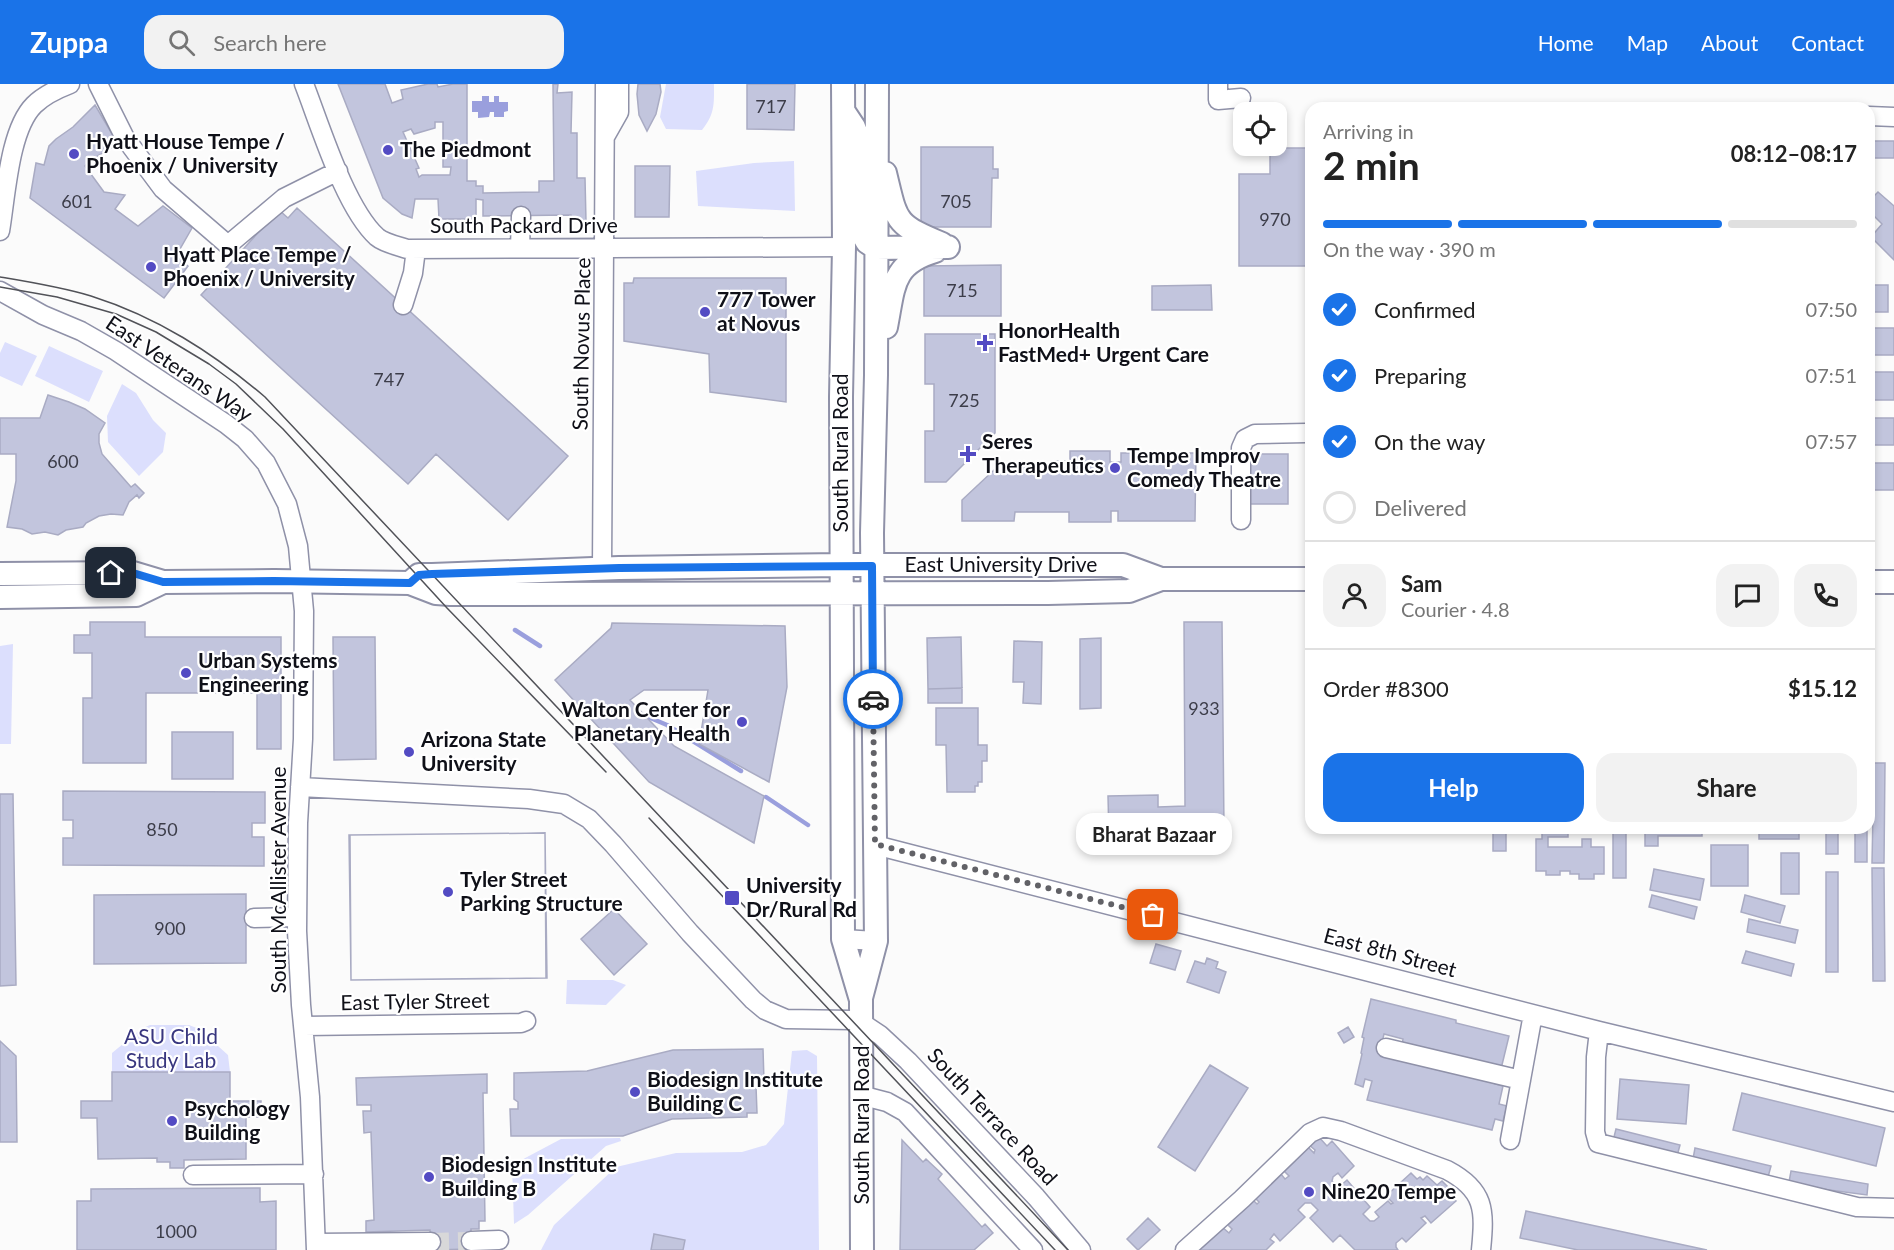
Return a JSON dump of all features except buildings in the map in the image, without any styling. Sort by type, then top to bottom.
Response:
[{"type":"main road","name":"South Rural Road","points":[[843,84],[844,247],[841,398],[843,939],[861,1000],[862,1250]]},
{"type":"main road","name":"South Rural Road","points":[[861,1000],[876,941],[872,566],[876,375],[877,84]]},
{"type":"main road","points":[[843,110],[854,127],[860,143],[860,230],[867,242],[876,248],[948,248]]},
{"type":"main road","points":[[877,141],[899,220],[916,233],[948,248]]},
{"type":"main road","points":[[876,375],[894,284],[899,273],[911,261],[924,254],[948,248]]},
{"type":"main road","name":"East University Drive","points":[[410,583],[419,575],[841,565],[1124,566],[1161,579],[1305,579]]},
{"type":"main road","name":"East University Drive","points":[[0,574],[133,573],[163,582],[410,583],[436,594],[872,594],[1129,591],[1161,579]]},
{"type":"main road","name":"East University Drive","points":[[0,597],[136,595],[163,582]]},
{"type":"main road","points":[[1875,582],[1894,582]]},
{"type":"street","points":[[0,231],[13,153],[21,124],[38,102],[70,84]]},
{"type":"street","points":[[98,84],[126,138],[163,189],[228,245],[284,198],[338,171]]},
{"type":"street","name":"South Packard Drive","points":[[304,84],[338,171],[358,213],[378,238],[407,249],[844,247]]},
{"type":"street","name":"South Novus Place","points":[[602,569],[605,84]]},
{"type":"street","points":[[605,136],[619,112],[619,84]]},
{"type":"street","points":[[1218,84],[1218,100],[1241,98]]},
{"type":"street","points":[[1875,116],[1894,117]]},
{"type":"street","points":[[520,249],[521,216]]},
{"type":"street","points":[[403,305],[413,273],[416,249]]},
{"type":"street","name":"East Veterans Way","points":[[0,291],[43,315],[81,331],[134,362],[226,424],[253,447],[272,472],[287,504],[297,538],[302,581]]},
{"type":"street","name":"East Veterans Way","points":[[0,307],[43,315]]},
{"type":"street","points":[[1240,520],[1240,448],[1245,439],[1255,434],[1305,433]]},
{"type":"street","name":"South McAllister Avenue","points":[[302,581],[303,729],[297,917],[314,1174],[316,1246]]},
{"type":"street","points":[[300,788],[528,799],[564,804],[589,819],[613,843],[690,933],[765,1010],[786,1019],[852,1020],[862,1023]]},
{"type":"street","name":"East 8th Street","points":[[875,844],[1599,1031],[1894,1102]]},
{"type":"street","points":[[254,918],[297,917]]},
{"type":"street","points":[[843,939],[876,941]]},
{"type":"street","points":[[1510,1140],[1533,1014]]},
{"type":"street","name":"East Tyler Street","points":[[304,1026],[521,1023],[526,1021]]},
{"type":"street","name":"South Terrace Road","points":[[862,1023],[880,1035],[908,1061],[1036,1197],[1081,1250]]},
{"type":"street","points":[[1599,1031],[1596,1057],[1595,1132],[1598,1143],[1857,1207],[1894,1208]]},
{"type":"street","points":[[1386,1048],[1521,1080]]},
{"type":"street","points":[[860,1095],[887,1102],[905,1112],[1033,1250]]},
{"type":"street","points":[[1185,1250],[1310,1133],[1323,1127],[1349,1133],[1461,1177],[1478,1194],[1481,1204],[1484,1223],[1481,1250]]},
{"type":"street","points":[[193,1175],[314,1174]]},
{"type":"street","points":[[471,1241],[499,1240]]},
{"type":"street","points":[[316,1246],[431,1242]]},
{"type":"green space","points":[[666,84],[714,84],[713,108],[702,130],[666,129],[660,117]]},
{"type":"green space","points":[[794,161],[795,211],[698,206],[696,171],[754,163]]},
{"type":"green space","points":[[5,342],[37,356],[22,386],[0,376],[0,353]]},
{"type":"green space","points":[[49,346],[103,371],[89,402],[35,376]]},
{"type":"green space","points":[[122,384],[136,393],[153,420],[166,433],[163,452],[139,476],[108,442],[107,416]]},
{"type":"green space","points":[[13,644],[11,744],[0,744],[0,646]]},
{"type":"green space","points":[[567,980],[613,980],[626,985],[606,1005],[566,1004]]},
{"type":"green space","name":"ASU Child Study Lab","points":[[150,1025],[189,1025],[199,1029],[228,1055],[230,1072],[112,1072],[112,1053],[141,1029]]},
{"type":"green space","points":[[807,1050],[817,1056],[819,1250],[541,1250],[554,1225],[616,1167],[676,1153],[742,1152],[766,1145],[784,1124],[792,1051]]},
{"type":"green space","points":[[620,1138],[621,1141],[606,1146],[528,1215],[514,1224],[512,1165],[561,1139]]},
{"type":"water","points":[[482,96],[489,96],[489,102],[494,102],[494,96],[499,96],[499,102],[508,102],[508,111],[504,112],[504,117],[494,117],[494,112],[490,112],[489,117],[478,118],[478,112],[472,112],[472,101],[482,101]]},
{"type":"waterway","points":[[515,630],[540,646]]},
{"type":"waterway","points":[[641,714],[667,725],[741,771]]},
{"type":"waterway","points":[[766,797],[808,825]]},
{"type":"tunnel","points":[[431,1242],[471,1241]]},
{"type":"tram line","points":[[0,277],[80,293],[139,314],[204,351],[265,397],[1068,1250]]},
{"type":"tram line","points":[[0,287],[57,297],[116,314],[156,332],[209,364],[236,384],[283,429],[447,608],[606,772]]},
{"type":"tram line","points":[[649,818],[1055,1250]]},
{"type":"way so far","points":[[873,699],[875,844],[1153,915]]},
{"type":"place","name":"The Piedmont","points":[[388,150]]},
{"type":"place","name":"Hyatt House Tempe / Phoenix / University","points":[[74,154]]},
{"type":"place","name":"Hyatt Place Tempe / Phoenix / University","points":[[151,267]]},
{"type":"place","name":"777 Tower at Novus","points":[[705,312]]},
{"type":"place","name":"HonorHealth FastMed+ Urgent Care","points":[[985,343]]},
{"type":"place","name":"Seres Therapeutics","points":[[968,454]]},
{"type":"place","name":"Tempe Improv Comedy Theatre","points":[[1115,468]]},
{"type":"place","name":"Urban Systems Engineering","points":[[186,673]]},
{"type":"place","name":"Walton Center for Planetary Health","points":[[742,722]]},
{"type":"place","name":"Arizona State University","points":[[409,752]]},
{"type":"place","name":"Tyler Street Parking Structure","points":[[448,892]]},
{"type":"place","name":"University Dr/Rural Rd","points":[[732,898]]},
{"type":"place","name":"Bharat Bazaar","points":[[1153,915]]},
{"type":"place","name":"Biodesign Institute Building C","points":[[635,1092]]},
{"type":"place","name":"Psychology Building","points":[[172,1121]]},
{"type":"place","name":"Biodesign Institute Building B","points":[[429,1177]]},
{"type":"place","name":"Nine20 Tempe","points":[[1309,1192]]},
{"type":"route","points":[[111,573],[133,573],[163,582],[410,583],[419,575],[432,574],[619,568],[872,566],[873,699]]}]
